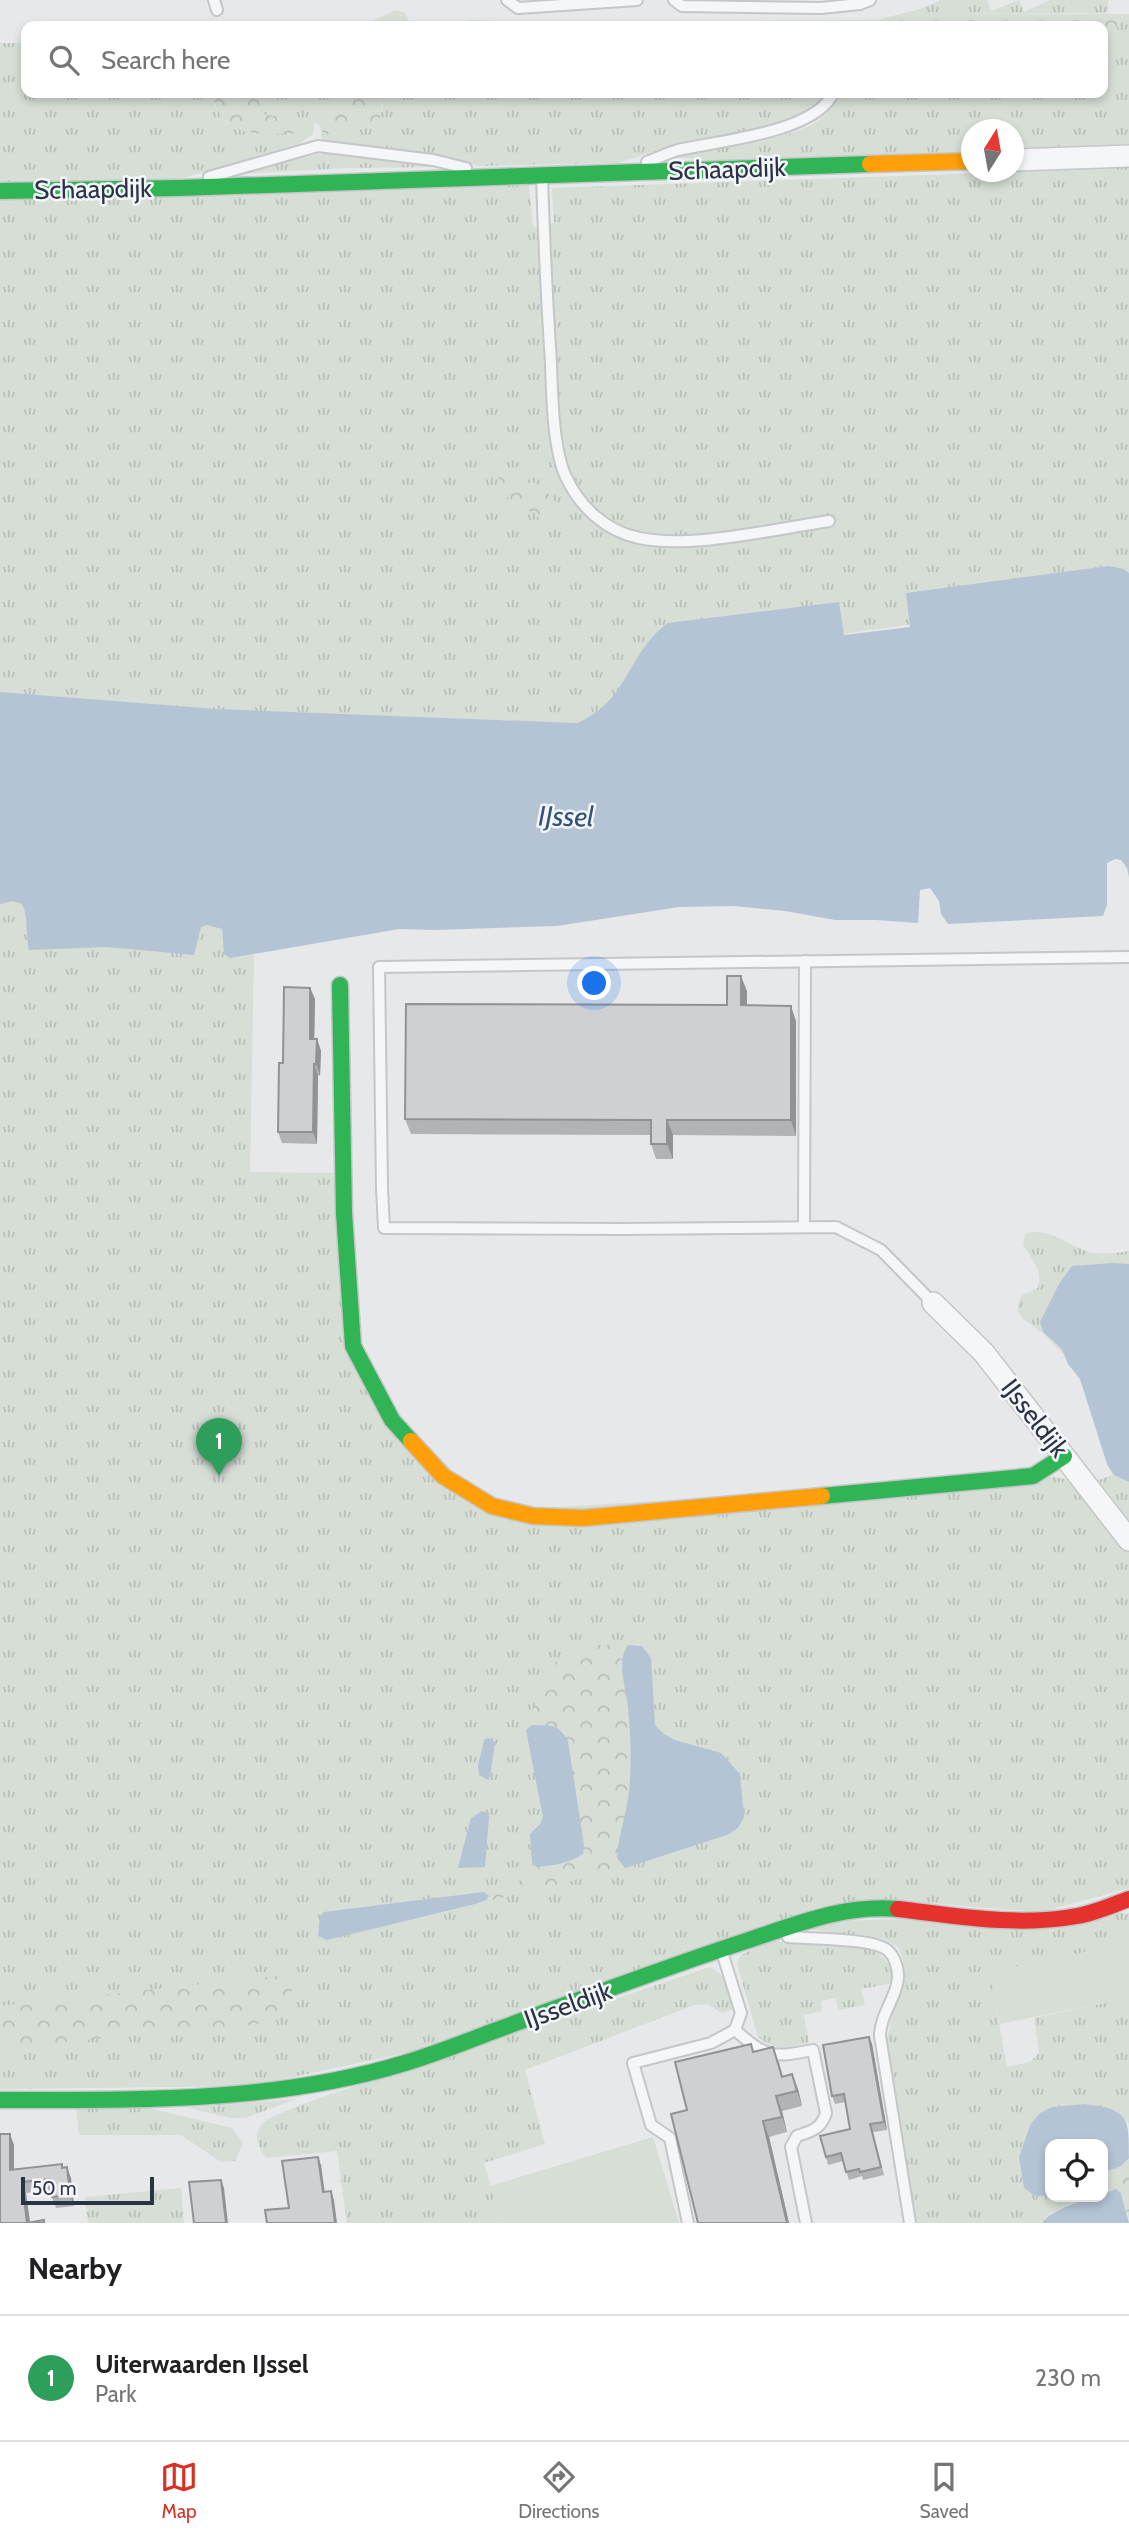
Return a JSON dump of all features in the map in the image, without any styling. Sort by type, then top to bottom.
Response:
[{"type":"street","points":[[1024,160],[1129,156]]},
{"type":"street","name":"Schaapdijk","points":[[0,191],[961,161]]},
{"type":"street","points":[[340,985],[345,1226],[353,1346],[392,1420],[443,1476],[492,1506],[533,1516],[583,1518],[1033,1476],[1065,1456]]},
{"type":"street","name":"IJsseldijk","points":[[933,1303],[984,1353],[1129,1540]]},
{"type":"street","name":"IJsseldijk","points":[[0,2101],[226,2095],[282,2089],[355,2076],[406,2063],[721,1949],[836,1912],[886,1908],[1006,1921],[1032,1921],[1079,1916],[1127,1901]]},
{"type":"lane","points":[[506,0],[518,8],[637,0]]},
{"type":"lane","points":[[674,0],[682,6],[821,8],[860,4],[870,0]]},
{"type":"lane","points":[[622,172],[674,151],[780,129],[804,120],[826,105],[830,98]]},
{"type":"lane","name":"Schaapdijk","points":[[187,187],[219,173],[318,146],[433,160],[464,167],[482,177]]},
{"type":"lane","points":[[542,174],[553,401],[564,472],[576,494],[593,514],[615,531],[665,542],[709,539],[829,521]]},
{"type":"lane","points":[[933,1303],[881,1250],[836,1227],[384,1228],[379,967],[1129,957]]},
{"type":"lane","points":[[804,1226],[805,961]]},
{"type":"lane","points":[[763,1935],[861,1942],[887,1950],[894,1958],[898,1971],[897,1983],[880,2028],[880,2036],[910,2223]]},
{"type":"lane","points":[[688,2223],[670,2138],[651,2125],[633,2063],[710,2043],[735,2030],[741,2012],[721,1949]]},
{"type":"lane","points":[[735,2030],[756,2047],[770,2054],[782,2056],[813,2050],[826,2113],[816,2130],[797,2136],[791,2147],[806,2223]]},
{"type":"green space","points":[[941,0],[987,0],[991,11],[1019,0],[1024,12],[1050,0],[1108,0],[1108,13],[914,13],[899,21],[764,21],[877,20],[920,9]]},
{"type":"green space","points":[[396,10],[405,13],[409,21],[372,21]]},
{"type":"green space","points":[[914,13],[1124,14],[1108,45],[1108,21],[898,21]]},
{"type":"green space","points":[[1124,14],[1129,14],[1129,150],[1024,153],[1024,119],[961,119],[961,154],[718,161],[670,157],[794,132],[824,116],[836,98],[1108,98],[1108,45]]},
{"type":"green space","points":[[0,43],[21,43],[21,98],[214,98],[215,106],[227,124],[304,121],[262,115],[258,98],[340,98],[324,120],[323,134],[375,127],[383,107],[379,98],[821,98],[812,108],[780,124],[682,143],[618,163],[479,166],[435,155],[322,141],[320,125],[314,123],[313,134],[292,149],[178,179],[0,184]]},
{"type":"green space","points":[[214,98],[258,98],[262,114],[304,121],[306,133],[248,132],[235,128],[217,109]]},
{"type":"green space","points":[[379,98],[382,110],[375,127],[322,134],[324,120],[337,99]]},
{"type":"green space","points":[[333,151],[449,167],[348,168],[222,175]]},
{"type":"green space","points":[[1129,165],[1129,573],[1124,569],[914,624],[636,663],[605,706],[577,723],[216,710],[0,692],[0,198],[529,185],[533,227],[554,223],[552,188],[961,174],[961,182],[1024,182],[1024,168]]},
{"type":"green space","points":[[505,468],[542,487],[563,510],[561,523],[544,523],[534,512],[509,508],[507,492],[498,480],[499,473]]},
{"type":"green space","points":[[0,897],[212,925],[222,929],[223,944],[228,948],[254,954],[250,1172],[340,1173],[359,1374],[491,1511],[1053,1477],[1072,1480],[1078,1487],[1113,1475],[1074,1365],[1043,1333],[1024,1320],[1018,1312],[1018,1304],[1022,1295],[1038,1288],[1039,1282],[1036,1265],[1023,1245],[1025,1234],[1049,1234],[1094,1253],[1129,1251],[1129,1888],[1041,1912],[890,1900],[406,2053],[251,2086],[0,2089]]},
{"type":"green space","points":[[584,1645],[628,1645],[624,1651],[622,1667],[629,1719],[630,1776],[617,1858],[625,1868],[475,1904],[486,1900],[488,1894],[485,1892],[520,1881],[530,1870],[532,1863],[536,1867],[576,1859],[532,1725],[526,1730],[544,1678],[554,1663]]},
{"type":"green space","points":[[1129,1913],[1129,1943],[990,1972],[1007,2067],[1030,2062],[1039,2053],[1034,2018],[1129,1998],[1129,2124],[1117,2111],[1085,2104],[1052,2107],[1040,2113],[1030,2125],[1019,2157],[1024,2188],[1035,2196],[1042,2223],[915,2223],[887,2040],[904,1978],[903,1958],[898,1947],[886,1940],[809,1929],[835,1921]]},
{"type":"green space","points":[[771,1941],[867,1948],[879,1954],[890,1966],[890,1984],[861,1989],[865,2005],[838,2010],[836,1998],[821,2001],[822,2011],[804,2015],[809,2043],[782,2047],[770,2045],[758,2037],[737,1964],[741,1955]]},
{"type":"green space","points":[[1129,1943],[1129,1998],[1000,2024],[989,1972]]},
{"type":"green space","points":[[710,1967],[725,1978],[735,2009],[722,2013],[707,2004],[694,2005],[525,2070],[545,2144],[484,2163],[501,2223],[347,2223],[337,2151],[267,2158],[259,2147],[257,2134],[261,2125],[295,2107]]},
{"type":"green space","points":[[278,1976],[293,1984],[290,2006],[286,2014],[266,2023],[0,2048],[0,2006]]},
{"type":"green space","points":[[296,2099],[245,2118],[231,2118],[188,2108]]},
{"type":"green space","points":[[76,2108],[149,2108],[232,2128],[243,2143],[235,2161],[221,2162],[181,2135],[79,2135]]},
{"type":"green space","points":[[653,2137],[679,2223],[501,2223],[490,2186]]},
{"type":"green space","points":[[1129,2158],[1129,2219],[1121,2193],[1108,2194],[1108,2171],[1121,2166]]},
{"type":"green space","points":[[181,2188],[184,2223],[88,2223],[85,2197]]},
{"type":"green space","points":[[1045,2195],[1045,2202],[1078,2202],[1052,2213],[1042,2223],[1035,2196]]},
{"type":"water","name":"IJssel","points":[[1109,566],[1124,569],[1129,573],[1129,877],[1121,860],[1115,859],[1107,863],[1107,905],[1103,916],[948,924],[941,914],[939,901],[930,888],[920,890],[918,923],[835,920],[734,906],[679,907],[557,926],[399,929],[230,958],[224,954],[222,929],[207,925],[201,927],[194,955],[106,947],[29,950],[22,904],[12,901],[0,904],[0,692],[216,709],[577,723],[607,703],[644,648],[668,623],[839,602],[844,635],[910,627],[906,593]]},
{"type":"water","points":[[1129,1264],[1129,1482],[1114,1475],[1107,1464],[1080,1379],[1068,1364],[1062,1349],[1043,1332],[1040,1322],[1059,1284],[1072,1266]]},
{"type":"water","points":[[628,1645],[642,1646],[651,1658],[655,1725],[675,1740],[721,1753],[740,1774],[744,1817],[738,1828],[727,1835],[625,1868],[617,1858],[630,1776],[629,1719],[622,1667],[624,1651]]},
{"type":"water","points":[[532,1725],[557,1728],[568,1741],[584,1845],[583,1854],[573,1860],[536,1867],[532,1863],[530,1834],[543,1817],[526,1730]]},
{"type":"water","points":[[488,1738],[495,1742],[490,1777],[486,1779],[479,1775],[478,1766],[484,1740]]},
{"type":"water","points":[[482,1811],[488,1813],[489,1817],[485,1867],[458,1868],[471,1818]]},
{"type":"water","points":[[484,1892],[489,1896],[486,1900],[475,1904],[327,1940],[318,1936],[320,1916],[324,1912]]},
{"type":"water","points":[[1085,2104],[1118,2113],[1127,2124],[1129,2158],[1121,2166],[1108,2171],[1108,2139],[1045,2139],[1045,2195],[1035,2196],[1024,2188],[1019,2157],[1030,2125],[1040,2113],[1052,2107]]},
{"type":"water","points":[[1116,2189],[1121,2193],[1129,2223],[1042,2223],[1053,2213],[1079,2202],[1108,2202],[1108,2192]]},
{"type":"building","points":[[727,976],[741,976],[741,1005],[791,1006],[791,1120],[667,1120],[667,1144],[651,1144],[651,1120],[405,1119],[406,1004],[727,1005]]},
{"type":"building","points":[[284,987],[310,988],[310,1039],[317,1039],[313,1132],[278,1132],[279,1063],[283,1063]]},
{"type":"building","points":[[869,2037],[884,2122],[870,2124],[881,2167],[846,2172],[841,2153],[826,2157],[820,2136],[850,2129],[844,2094],[832,2096],[823,2045]]},
{"type":"building","points":[[751,2044],[753,2052],[773,2047],[782,2077],[792,2074],[797,2091],[776,2096],[782,2117],[763,2121],[787,2223],[698,2223],[671,2114],[687,2110],[675,2062]]},
{"type":"building","points":[[0,2134],[10,2134],[10,2170],[62,2164],[62,2168],[67,2167],[70,2195],[52,2197],[50,2179],[22,2182],[27,2223],[0,2223]]},
{"type":"building","points":[[318,2157],[323,2192],[331,2191],[335,2223],[267,2223],[265,2210],[289,2208],[282,2161]]},
{"type":"building","points":[[221,2180],[226,2223],[194,2223],[189,2182]]},
{"type":"traffic: fast","points":[[0,191],[179,188],[870,164]]},
{"type":"traffic: fast","points":[[340,985],[344,1213],[353,1346],[392,1420],[411,1441]]},
{"type":"traffic: fast","points":[[822,1496],[1033,1476],[1064,1456]]},
{"type":"traffic: fast","points":[[0,2100],[204,2096],[306,2086],[356,2076],[427,2056],[653,1973],[804,1922],[860,1909],[898,1909]]},
{"type":"traffic: slow","points":[[870,164],[961,161]]},
{"type":"traffic: slow","points":[[411,1441],[443,1476],[492,1506],[533,1516],[583,1518],[822,1496]]},
{"type":"traffic: jam","points":[[898,1909],[1032,1921],[1084,1915],[1129,1899]]},
{"type":"place","name":"Uiterwaarden IJssel","points":[[219,1476]]}]
